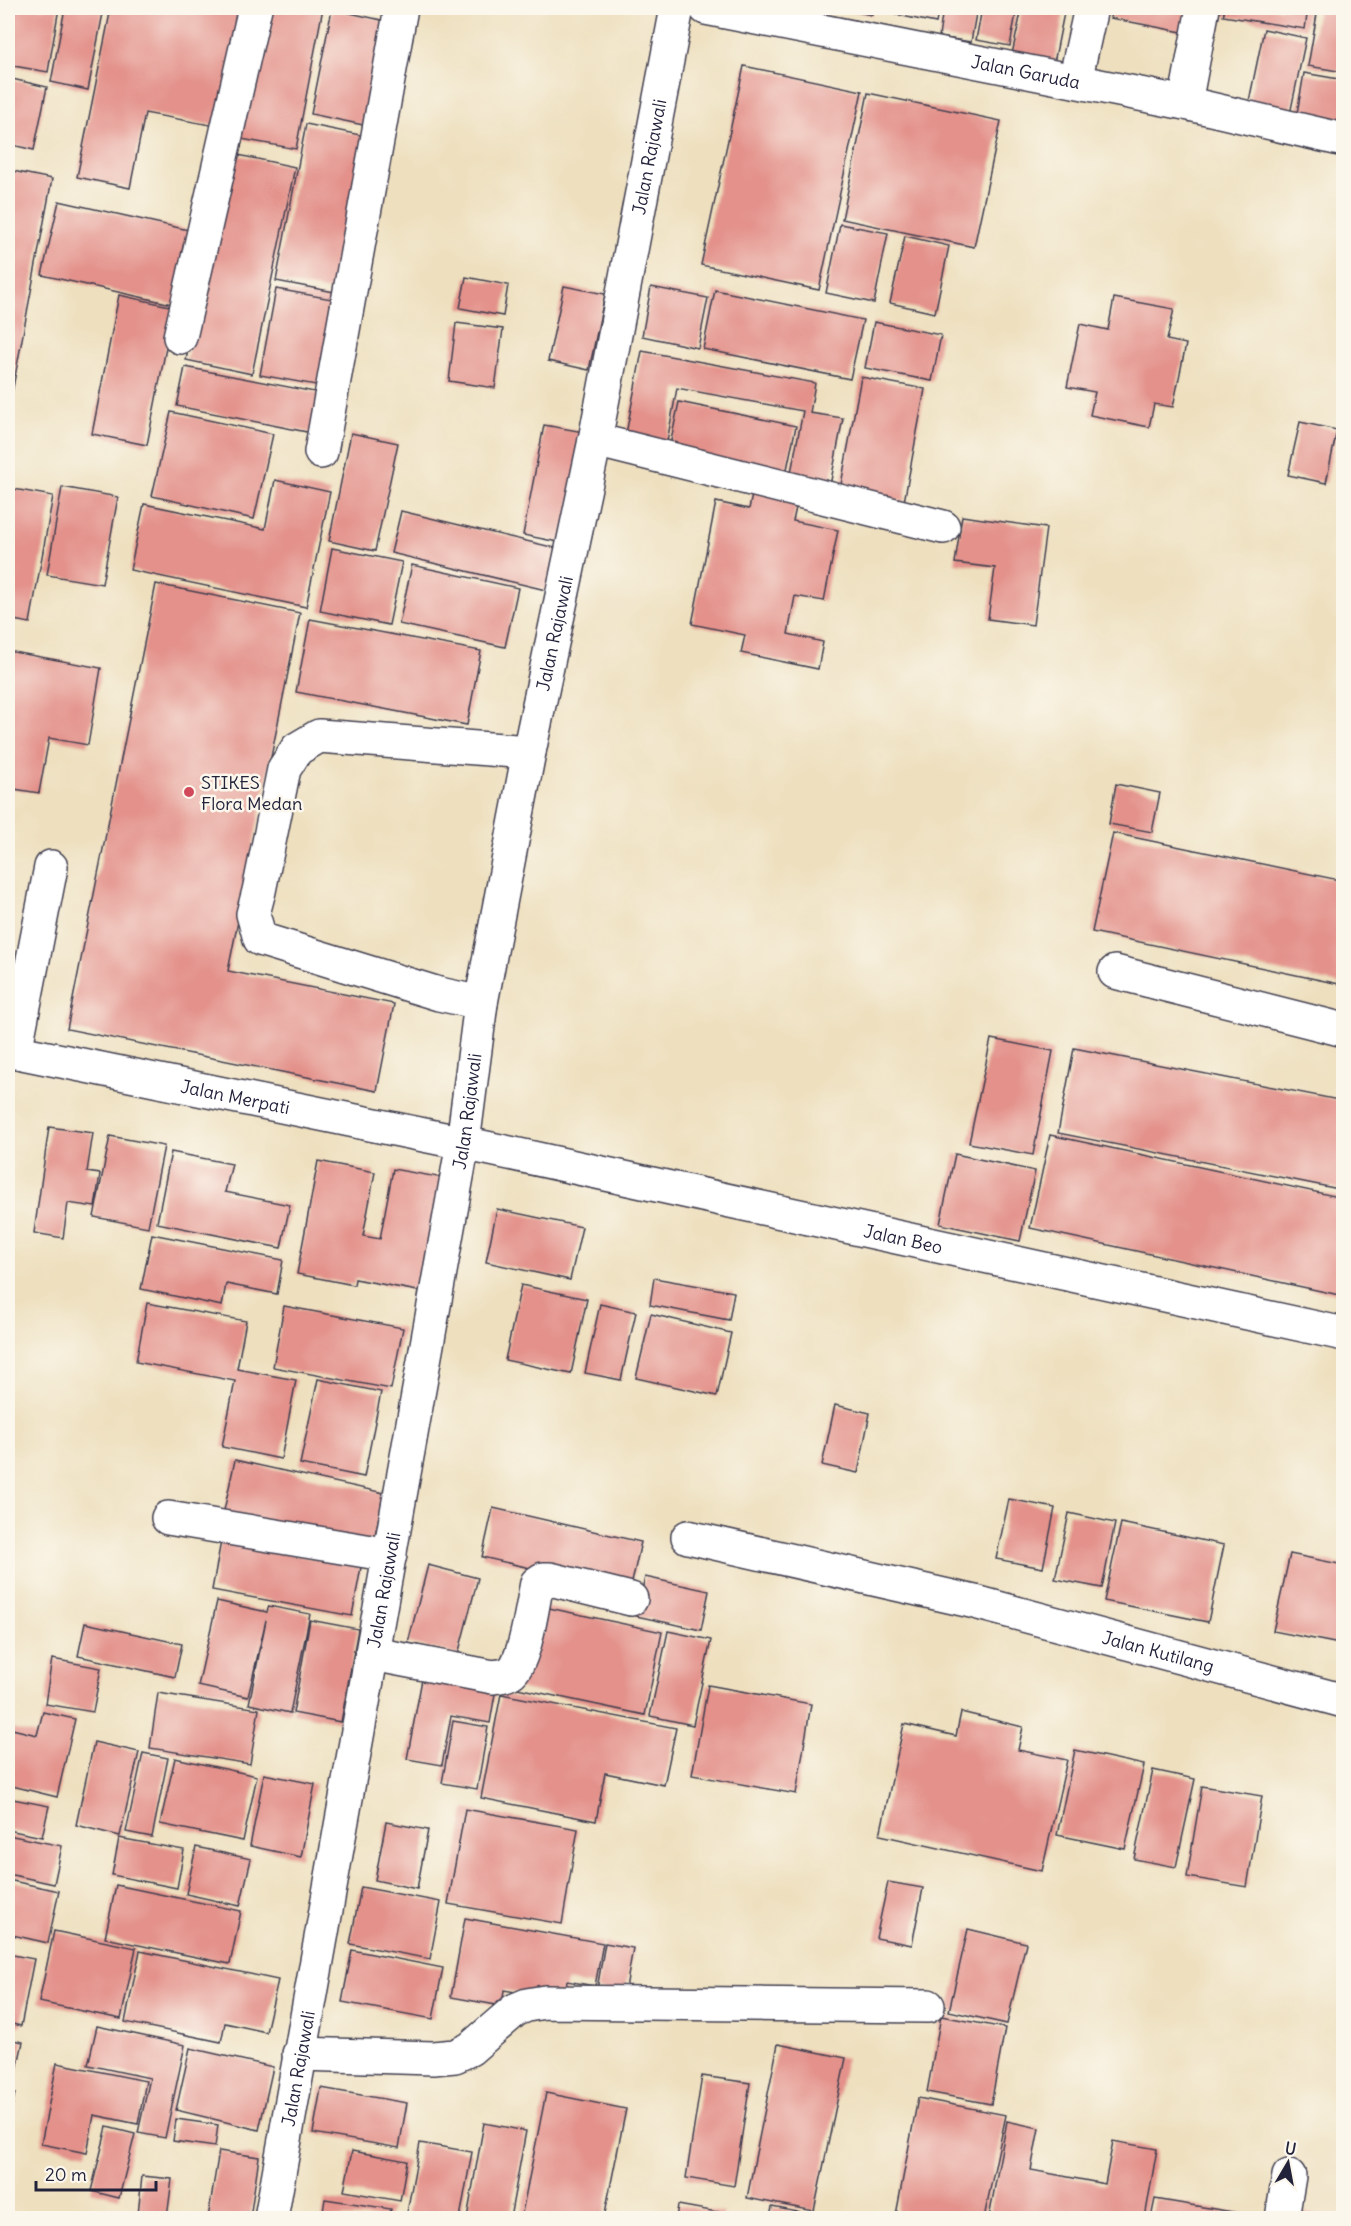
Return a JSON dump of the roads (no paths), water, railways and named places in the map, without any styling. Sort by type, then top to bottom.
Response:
[{"type":"street","points":[[180,337],[255,8]]},
{"type":"street","points":[[321,452],[401,8]]},
{"type":"street","name":"Jalan Rajawali","points":[[271,2218],[463,1143],[481,1003],[595,440],[677,8]]},
{"type":"street","name":"Jalan Garuda","points":[[706,8],[1185,103],[1344,140]]},
{"type":"street","points":[[1075,81],[1091,8]]},
{"type":"street","points":[[1185,103],[1203,8]]},
{"type":"street","points":[[595,440],[943,527]]},
{"type":"street","points":[[481,1003],[439,994],[260,939],[252,914],[259,891],[284,769],[297,749],[319,736],[530,752]]},
{"type":"street","points":[[11,1051],[51,867]]},
{"type":"street","points":[[1115,972],[1344,1030]]},
{"type":"street","name":"Jalan Merpati","points":[[11,1051],[463,1143]]},
{"type":"street","name":"Jalan Beo","points":[[463,1143],[1344,1334]]},
{"type":"street","points":[[168,1518],[390,1555]]},
{"type":"street","name":"Jalan Kutilang","points":[[688,1537],[975,1602],[1344,1701]]},
{"type":"street","points":[[373,1654],[493,1677],[505,1675],[511,1673],[520,1660],[537,1583],[543,1579],[631,1599]]},
{"type":"street","points":[[299,2054],[433,2058],[455,2056],[470,2049],[515,2010],[544,2002],[928,2006]]},
{"type":"street","points":[[1282,2218],[1289,2176]]},
{"type":"place","name":"STIKES Flora Medan","points":[[189,792]]}]
